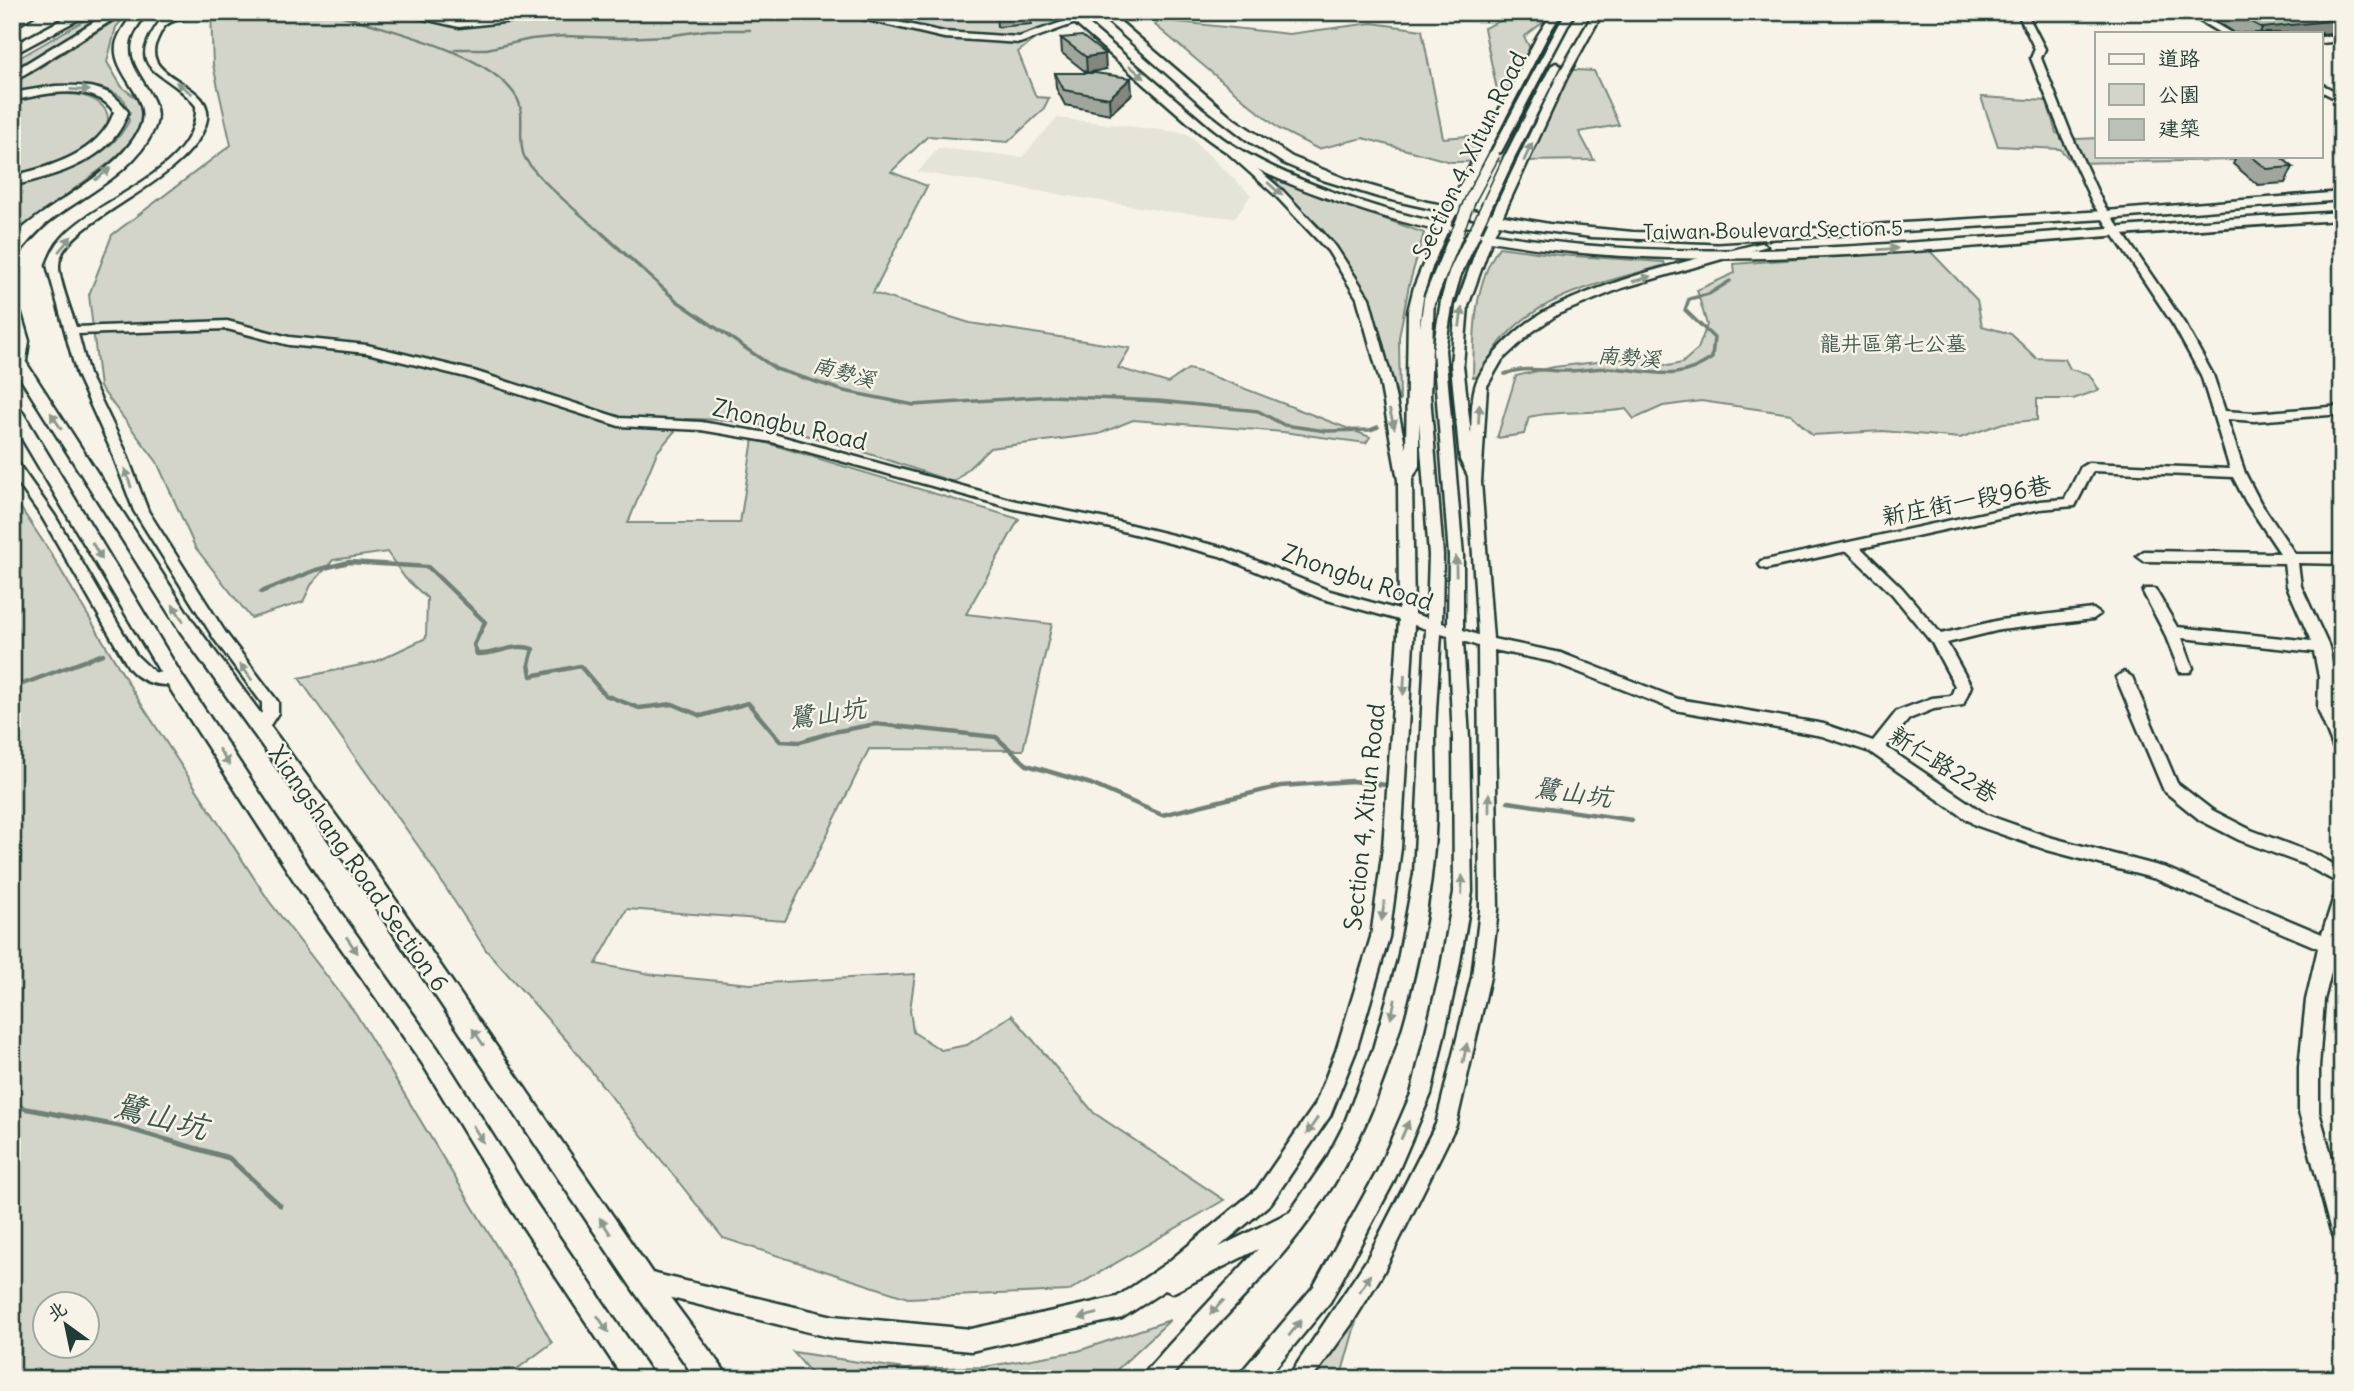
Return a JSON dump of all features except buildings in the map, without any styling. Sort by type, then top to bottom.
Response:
[{"type":"highway","points":[[12,19],[21,12]]},
{"type":"highway","points":[[12,25],[33,12]]},
{"type":"highway","points":[[12,39],[62,12]]},
{"type":"highway","points":[[12,51],[86,12]]},
{"type":"highway","points":[[12,78],[119,12]]},
{"type":"highway","points":[[12,251],[32,229],[129,153],[148,126],[151,116],[149,107],[124,60],[122,49],[129,29],[141,12]]},
{"type":"highway","points":[[12,97],[52,90],[96,92],[113,100],[121,112],[110,134],[84,156],[53,170],[12,181]]},
{"type":"highway","points":[[12,314],[20,341],[15,357]]},
{"type":"main road","name":"Taiwan Boulevard Section 5","points":[[1110,13],[1244,133],[1280,149],[1308,171],[1450,217]]},
{"type":"main road","name":"Taiwan Boulevard Section 5","points":[[1078,16],[1243,145],[1325,185],[1387,206],[1493,226],[1597,253],[1722,256],[1870,251],[2342,187]]},
{"type":"main road","name":"Taiwan Boulevard Section 5","points":[[1078,16],[1223,145],[1268,169],[1342,202],[1634,246],[1761,246],[2107,218],[2342,195]]},
{"type":"main road","name":"Taiwan Boulevard Section 5","points":[[1493,226],[1654,239],[2342,205]]},
{"type":"main road","name":"Taiwan Boulevard Section 5","points":[[2107,218],[2342,216]]},
{"type":"main road","name":"Xiangshang Road Section 6","points":[[15,357],[187,627],[402,925],[643,1282],[713,1379]]},
{"type":"main road","name":"Xiangshang Road Section 6","points":[[12,408],[174,679],[308,884],[430,1056],[520,1201],[641,1379]]},
{"type":"street","points":[[172,12],[161,23],[148,46],[150,57],[161,73],[193,94],[203,114],[202,121],[190,141],[161,174],[78,228],[59,250],[52,265],[83,375],[118,450],[141,511],[220,636],[270,702],[270,713],[259,729]]},
{"type":"street","points":[[161,23],[195,12]]},
{"type":"street","points":[[398,12],[459,24],[590,12]]},
{"type":"street","points":[[837,12],[916,31],[988,40],[1020,40],[1078,16],[1110,13]]},
{"type":"street","name":"Section 4, Xitun Road","points":[[1413,400],[1414,311],[1420,287],[1450,217],[1558,12]]},
{"type":"street","name":"Section 4, Xitun Road","points":[[1154,1379],[1295,1220],[1334,1165],[1365,1096],[1390,1025],[1419,901],[1426,834],[1425,772],[1436,556],[1424,350],[1430,299],[1471,198],[1571,12]]},
{"type":"street","name":"Section 4, Xitun Road","points":[[1250,1379],[1322,1294],[1386,1176],[1421,1094],[1449,973],[1463,892],[1453,503],[1439,350],[1447,301],[1455,273],[1509,158],[1587,12]]},
{"type":"street","name":"Section 4, Xitun Road","points":[[1474,482],[1466,447],[1457,365],[1462,306],[1493,226],[1583,37],[1599,12]]},
{"type":"street","points":[[2021,12],[2036,38],[2040,49],[2036,58],[2066,134],[2107,218],[2180,326],[2207,375],[2238,473],[2253,502],[2290,557],[2294,586],[2321,647],[2326,677],[2326,709],[2342,750]]},
{"type":"street","points":[[2189,12],[2224,32]]},
{"type":"street","points":[[1532,58],[1562,27]]},
{"type":"street","points":[[1559,61],[1583,37]]},
{"type":"street","points":[[2322,40],[2342,38]]},
{"type":"street","points":[[2325,89],[2342,90]]},
{"type":"street","points":[[2325,89],[2342,99]]},
{"type":"street","name":"Section 4, Xitun Road","points":[[643,1282],[833,1327],[971,1340],[1122,1307],[1175,1270],[1264,1196],[1323,1110],[1346,1051],[1380,937],[1392,849],[1407,617],[1405,480],[1386,381],[1363,298],[1332,249],[1279,193],[1223,145]]},
{"type":"street","name":"Section 4, Xitun Road","points":[[1298,1379],[1343,1317],[1374,1268],[1446,1125],[1481,977],[1489,910],[1486,643],[1474,482],[1481,386],[1497,358],[1528,328],[1554,311],[1618,286],[1761,246]]},
{"type":"street","name":"Zhongbu Road","points":[[70,331],[227,324],[289,341],[367,349],[470,374],[619,422],[701,426],[773,438],[1015,505],[1224,552],[1325,595],[1407,617],[1486,643]]},
{"type":"street","points":[[1405,480],[1412,466],[1413,400]]},
{"type":"street","points":[[1413,400],[1431,488]]},
{"type":"street","points":[[2221,415],[2254,418],[2342,410]]},
{"type":"street","points":[[12,465],[48,516],[143,676],[157,680],[174,679]]},
{"type":"street","name":"新庄街一段96巷","points":[[1766,564],[2040,505],[2070,503],[2088,467],[2238,473]]},
{"type":"street","points":[[1850,546],[1897,591],[1938,640],[1963,686],[1957,701],[1932,704],[1903,715],[1876,748]]},
{"type":"street","points":[[2144,556],[2342,559]]},
{"type":"street","points":[[2150,592],[2172,632],[2185,668]]},
{"type":"street","points":[[1938,640],[2000,625],[2093,614]]},
{"type":"street","points":[[2172,632],[2321,647]]},
{"type":"street","name":"新仁路22巷","points":[[1486,643],[1556,657],[1675,704],[1824,730],[1876,748],[1981,820],[2047,843],[2160,873],[2328,944]]},
{"type":"street","points":[[2124,677],[2171,787],[2216,820],[2245,835],[2309,859],[2342,878]]},
{"type":"street","points":[[2342,901],[2328,944],[2315,1000],[2309,1067],[2309,1112],[2342,1231]]},
{"type":"street","points":[[1122,1307],[1295,1220]]},
{"type":"shaded area","points":[[1057,118],[1186,133],[1251,195],[1235,218],[1163,211],[918,172],[938,148],[1022,157]]},
{"type":"green space","points":[[99,12],[114,12],[12,72],[12,62]]},
{"type":"green space","points":[[129,12],[116,27],[107,62],[122,87],[140,101],[145,118],[139,130],[115,158],[12,242],[12,185],[62,172],[94,157],[120,135],[129,121],[125,101],[115,93],[102,89],[71,85],[12,93],[12,85]]},
{"type":"green space","points":[[211,12],[1051,12],[1059,20],[1018,52],[1036,97],[1049,98],[1043,110],[1008,142],[928,136],[891,172],[927,186],[873,293],[970,323],[1130,348],[1118,368],[1168,383],[1188,369],[1204,373],[1370,437],[1366,443],[1283,432],[1133,420],[1099,434],[990,448],[954,482],[855,449],[788,431],[720,420],[685,419],[657,452],[628,523],[740,523],[753,439],[1019,519],[966,614],[1052,624],[1023,750],[869,749],[785,921],[627,909],[596,964],[656,975],[750,984],[915,974],[910,1010],[913,1032],[941,1050],[967,1045],[1012,1015],[1094,1113],[1224,1200],[1068,1291],[908,1298],[723,1238],[568,1042],[486,950],[419,847],[299,678],[375,662],[426,638],[427,598],[405,578],[387,552],[333,560],[311,585],[303,602],[251,618],[195,547],[157,462],[100,387],[89,295],[112,235],[231,145],[213,65]]},
{"type":"green space","points":[[1520,12],[1567,12],[1542,23],[1524,37],[1541,68],[1594,71],[1619,125],[1579,132],[1594,160],[1451,162],[1363,138],[1318,149],[1279,129],[1155,25],[1160,20],[1289,34],[1372,23],[1422,30],[1443,138],[1506,133],[1484,28]]},
{"type":"green space","points":[[46,94],[73,94],[93,99],[106,111],[106,127],[94,143],[70,160],[12,179],[12,100]]},
{"type":"green space","points":[[1981,97],[2047,101],[2056,133],[2077,139],[2095,138],[2095,158],[2288,159],[2073,163],[2060,149],[1998,146]]},
{"type":"green space","points":[[1280,181],[1424,233],[1409,285],[1399,337],[1400,402],[1361,288],[1324,231],[1274,182]]},
{"type":"green space","points":[[1499,247],[1559,255],[1664,262],[1665,265],[1580,290],[1539,309],[1505,337],[1478,377],[1473,377],[1475,327],[1480,293],[1490,262]]},
{"type":"green space","name":"龍井區第七公墓","points":[[1928,249],[1977,300],[1982,326],[2011,334],[2036,358],[2065,359],[2070,369],[2089,374],[2099,390],[2073,399],[2037,399],[2037,420],[2003,423],[1960,438],[1883,431],[1812,435],[1791,414],[1701,401],[1663,406],[1634,419],[1626,409],[1529,417],[1524,434],[1497,438],[1516,376],[1554,367],[1622,359],[1649,359],[1668,366],[1682,363],[1698,349],[1707,325],[1697,290],[1735,273],[1734,264]]},
{"type":"green space","points":[[12,495],[50,552],[136,696],[269,901],[356,1014],[523,1290],[552,1343],[517,1369],[471,1371],[466,1379],[12,1379]]},
{"type":"green space","points":[[1360,1308],[1340,1379],[1312,1379],[1341,1340]]},
{"type":"green space","points":[[1170,1320],[1107,1379],[816,1379],[793,1352],[904,1369],[984,1367],[1078,1351]]},
{"type":"waterway","name":"南勢溪","points":[[330,12],[432,43],[459,54],[503,81],[520,104],[522,149],[529,164],[604,235]]},
{"type":"waterway","name":"南勢溪","points":[[455,49],[487,49],[531,39],[564,36],[621,38],[667,36],[708,30],[750,30]]},
{"type":"waterway","name":"南勢溪","points":[[602,233],[677,301],[776,369],[844,391],[914,405],[1051,396],[1159,401],[1258,411],[1284,425],[1326,431],[1370,430],[1378,427]]},
{"type":"waterway","name":"南勢溪","points":[[1505,374],[1525,370],[1608,368],[1661,374],[1685,371],[1698,366],[1712,358],[1714,338],[1685,310],[1689,299],[1709,294],[1730,281]]},
{"type":"waterway","name":"鷺山坑","points":[[261,592],[316,570],[349,562],[428,567],[485,622],[474,645],[477,654],[519,647],[533,649],[529,664],[531,676],[580,666],[605,695],[639,708],[673,704],[701,716],[748,703],[780,741],[800,742],[833,732],[876,724],[996,737],[1027,765],[1091,784],[1162,815],[1281,786],[1352,781],[1386,785]]},
{"type":"waterway","name":"鷺山坑","points":[[12,688],[103,654]]},
{"type":"waterway","name":"鷺山坑","points":[[1508,802],[1632,820]]},
{"type":"waterway","name":"鷺山坑","points":[[12,1106],[119,1126],[229,1158],[280,1205]]}]
